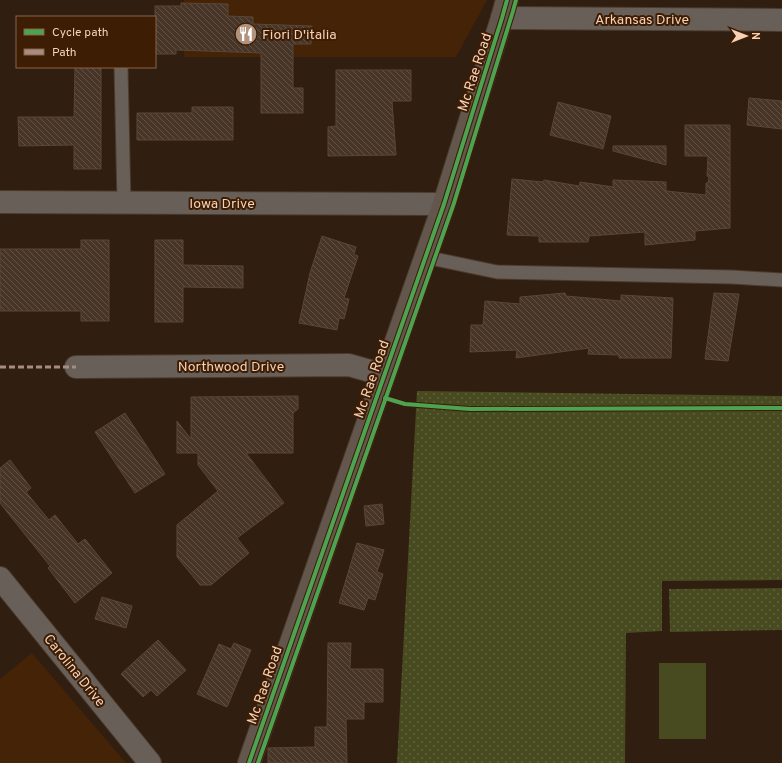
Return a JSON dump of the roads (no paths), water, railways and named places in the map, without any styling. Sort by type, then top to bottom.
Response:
[{"type":"street","name":"Arkansas Drive","points":[[505,9],[782,20]]},
{"type":"street","name":"Mc Rae Road","points":[[249,763],[444,204],[505,9]]},
{"type":"street","name":"Iowa Drive","points":[[0,202],[444,204]]},
{"type":"street","name":"Northwood Drive","points":[[76,367],[349,365],[384,375]]},
{"type":"street","name":"Carolina Drive","points":[[0,578],[150,763]]},
{"type":"lane","points":[[121,68],[124,203]]},
{"type":"lane","points":[[426,257],[497,272],[732,277],[782,280]]},
{"type":"place","name":"Fiori D'italia","points":[[246,34]]}]
